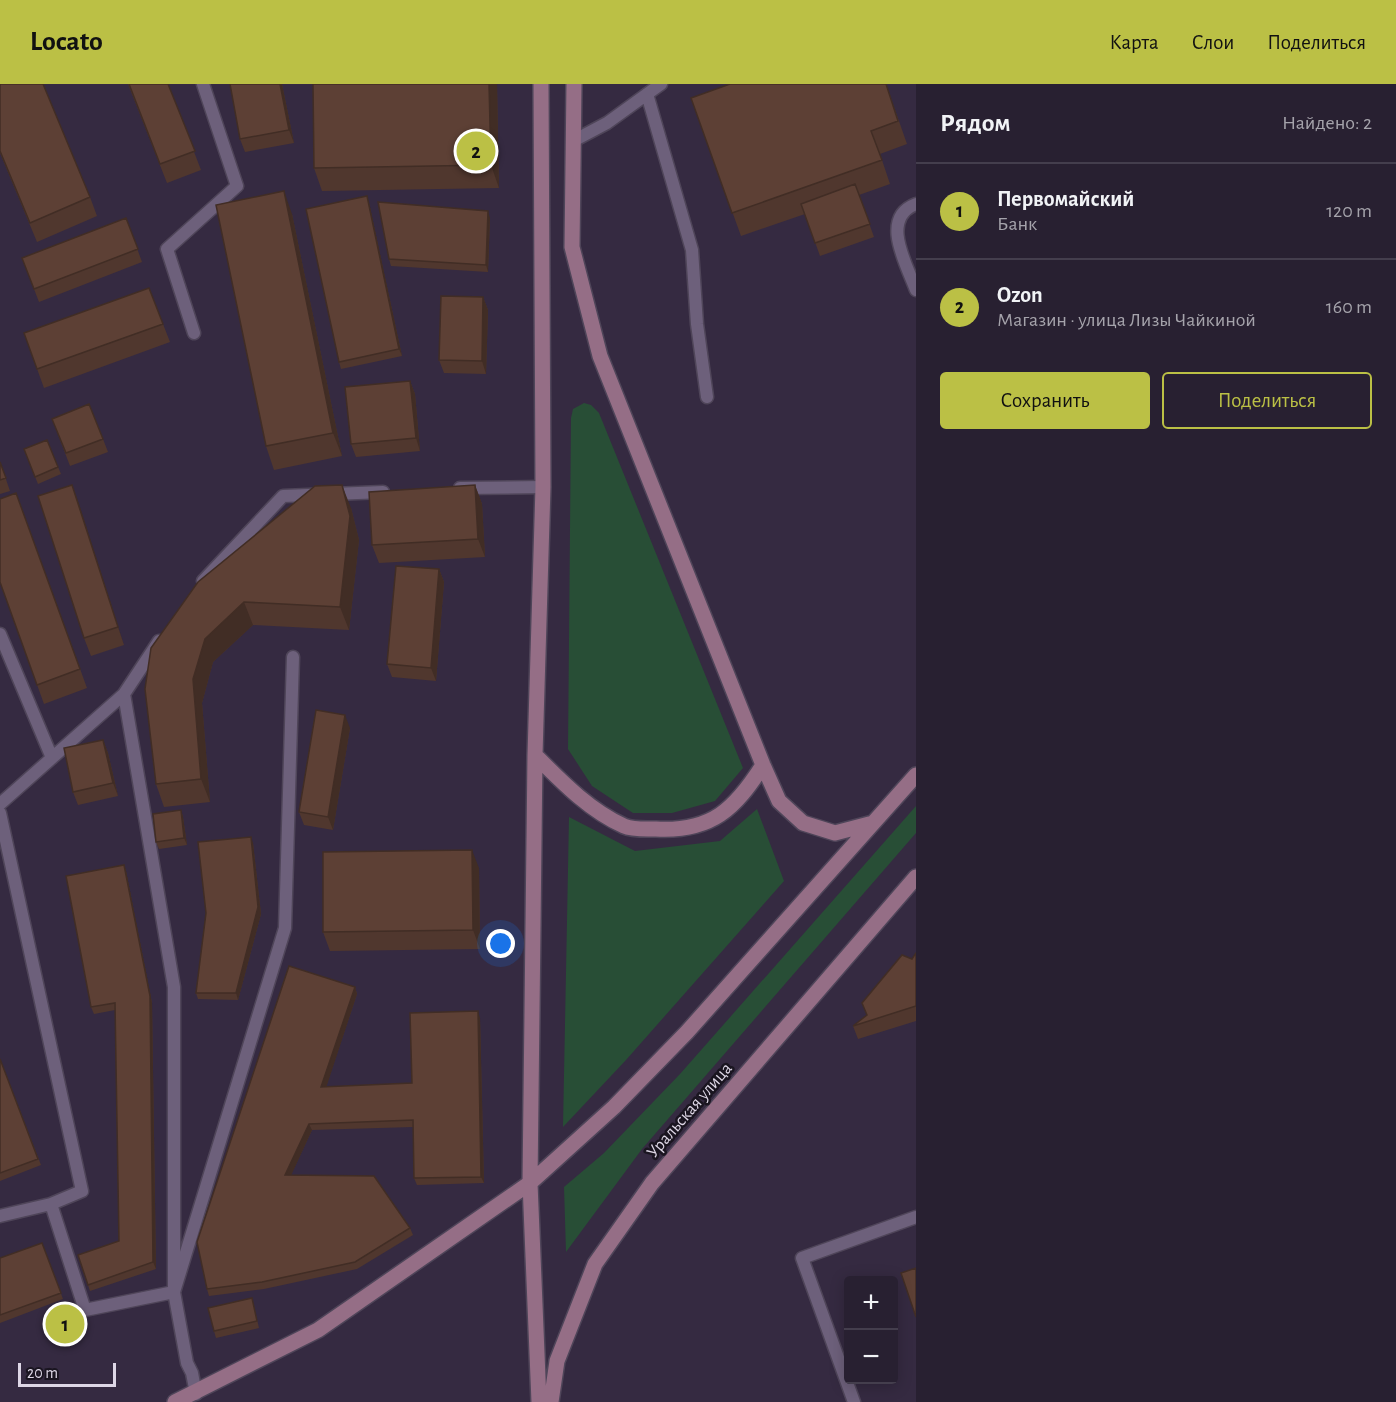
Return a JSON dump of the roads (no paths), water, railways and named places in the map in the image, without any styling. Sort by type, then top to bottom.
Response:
[{"type":"main road","points":[[539,1402],[530,1183],[535,755],[543,487],[541,84]]},
{"type":"main road","points":[[573,84],[572,247],[600,356],[763,765],[779,801],[802,823],[835,833],[873,823]]},
{"type":"main road","points":[[535,755],[581,800],[627,828],[672,830],[716,820],[745,794],[763,765]]},
{"type":"main road","points":[[175,1402],[194,1398],[318,1330],[530,1183],[614,1107],[687,1032],[916,775]]},
{"type":"main road","name":"Уральская улица","points":[[551,1402],[557,1361],[595,1264],[652,1183],[916,877]]},
{"type":"lane","points":[[194,333],[167,249],[237,186],[203,84]]},
{"type":"lane","points":[[573,141],[607,123],[661,84]]},
{"type":"lane","points":[[647,94],[692,250],[697,324],[707,397]]},
{"type":"lane","points":[[916,204],[902,213],[896,228],[916,290]]},
{"type":"lane","points":[[448,489],[543,487]]},
{"type":"lane","points":[[197,586],[283,496],[401,491]]},
{"type":"lane","points":[[0,634],[52,758]]},
{"type":"lane","points":[[0,804],[124,694],[163,634]]},
{"type":"lane","points":[[174,1292],[285,928],[293,657]]},
{"type":"lane","points":[[124,694],[174,987],[174,1292],[187,1363],[192,1373],[194,1398]]},
{"type":"lane","points":[[0,813],[82,1191],[51,1204],[0,1216]]},
{"type":"lane","points":[[51,1204],[85,1310],[174,1292]]},
{"type":"lane","points":[[854,1402],[802,1258],[916,1217]]},
{"type":"place","name":"Ozon","points":[[476,151]]},
{"type":"place","name":"Первомайский","points":[[65,1324]]}]
